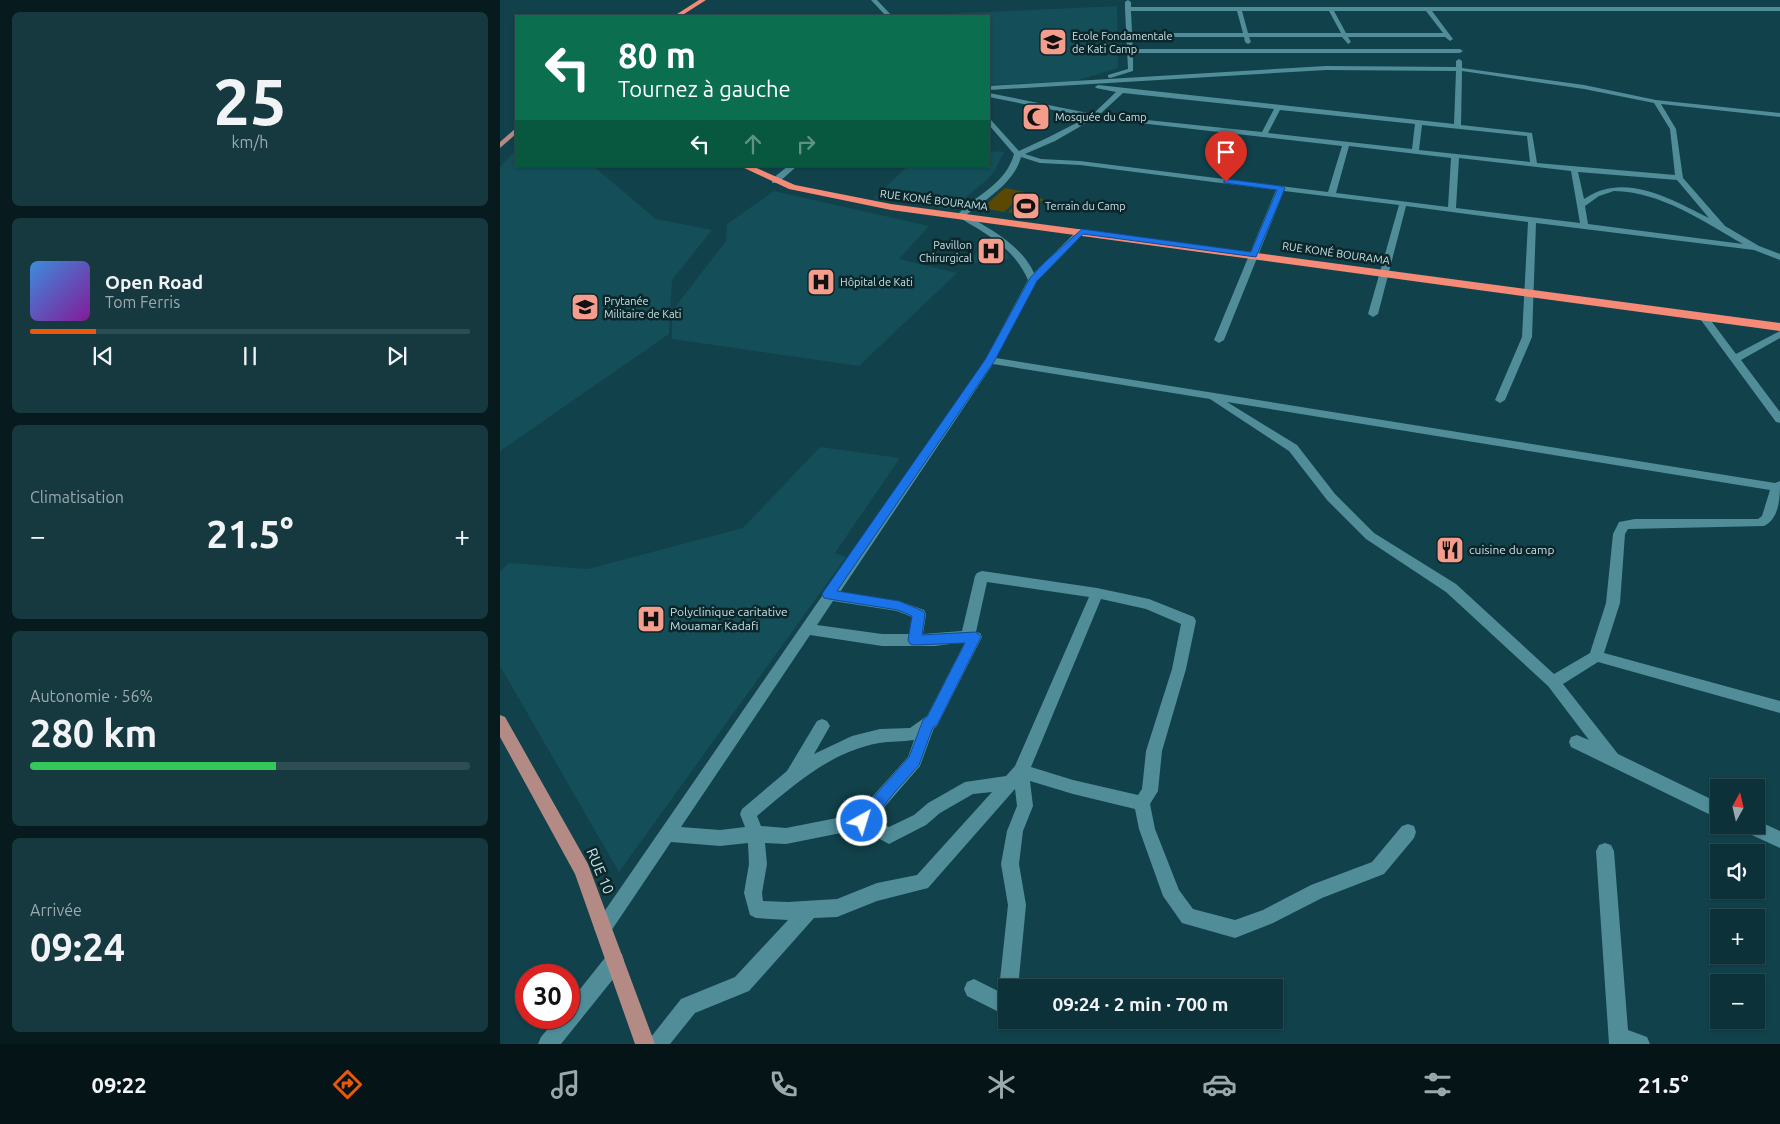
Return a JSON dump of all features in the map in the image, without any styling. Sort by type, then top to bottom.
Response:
[{"type":"highway","points":[[679,15],[703,0]]},
{"type":"highway","name":"RUE KONÉ BOURAMA","points":[[746,167],[792,187],[846,200],[1780,327]]},
{"type":"main road","points":[[500,146],[515,131]]},
{"type":"main road","name":"RUE 10","points":[[500,722],[582,870],[645,1044]]},
{"type":"street","points":[[874,0],[888,15]]},
{"type":"street","points":[[1081,84],[1131,70],[1128,0]]},
{"type":"street","points":[[1491,0],[1500,9]]},
{"type":"street","points":[[1128,8],[1780,9]]},
{"type":"street","points":[[1239,9],[1250,52]]},
{"type":"street","points":[[1331,9],[1353,52]]},
{"type":"street","points":[[1428,9],[1460,51],[1456,127]]},
{"type":"street","points":[[1130,35],[1447,35]]},
{"type":"street","points":[[1130,51],[1460,51]]},
{"type":"street","points":[[990,88],[1081,84],[1204,74],[1317,68],[1459,69],[1584,87],[1656,102],[1780,115]]},
{"type":"street","points":[[1081,84],[1121,91],[1530,134],[1534,165]]},
{"type":"street","points":[[1018,154],[1052,139],[1094,116],[1121,91]]},
{"type":"street","points":[[990,96],[1094,116],[1534,165],[1679,178]]},
{"type":"street","points":[[1656,102],[1672,129],[1679,178],[1722,228]]},
{"type":"street","points":[[1264,135],[1278,108]]},
{"type":"street","points":[[990,122],[1018,154],[1030,159],[1080,163],[1756,248]]},
{"type":"street","points":[[1415,152],[1419,123]]},
{"type":"street","points":[[1332,193],[1346,144]]},
{"type":"street","points":[[1018,154],[1014,168],[1003,180],[961,216],[995,236],[1021,256],[1028,266],[1033,280]]},
{"type":"street","points":[[1452,210],[1455,156]]},
{"type":"street","points":[[1014,168],[1054,162]]},
{"type":"street","points":[[775,181],[792,167]]},
{"type":"street","points":[[1574,169],[1585,228]]},
{"type":"street","points":[[1219,340],[1281,188]]},
{"type":"street","points":[[1581,205],[1591,195],[1613,189],[1629,189],[1650,193],[1722,228],[1756,248],[1780,257]]},
{"type":"street","points":[[1373,314],[1403,204]]},
{"type":"street","points":[[1500,400],[1527,336],[1532,221]]},
{"type":"street","points":[[603,928],[990,360],[1033,280],[1082,232]]},
{"type":"street","points":[[1028,266],[1048,264]]},
{"type":"street","points":[[1702,316],[1780,420]]},
{"type":"street","points":[[1735,358],[1780,334]]},
{"type":"street","points":[[990,360],[1779,487],[1768,519],[1760,524],[1635,523],[1622,525],[1619,534],[1613,603],[1596,656],[1553,682]]},
{"type":"street","points":[[1210,396],[1294,448],[1331,497],[1370,536],[1451,588],[1553,682],[1613,760]]},
{"type":"street","points":[[968,636],[982,576],[1097,593],[1149,604],[1189,621],[1179,669],[1154,751],[1150,790],[1142,803],[1147,829],[1172,896],[1188,917],[1235,929],[1267,917],[1317,891],[1378,868],[1408,832]]},
{"type":"street","points":[[805,629],[882,640],[935,640],[968,636],[975,637],[932,721],[913,734],[880,736],[852,743],[824,756],[793,776],[748,814],[756,834],[758,864],[753,892],[756,909],[788,911],[837,908],[877,892],[922,882],[1016,777],[1097,593]]},
{"type":"street","points":[[829,594],[899,606],[919,614],[914,640]]},
{"type":"street","points":[[1596,656],[1780,707]]},
{"type":"street","points":[[666,834],[720,838],[756,834],[786,836],[862,821],[914,760],[928,724]]},
{"type":"street","points":[[793,776],[822,726]]},
{"type":"street","points":[[1577,742],[1710,807]]},
{"type":"street","points":[[1010,979],[1017,905],[1010,864],[1015,831],[1024,806],[1016,777]]},
{"type":"street","points":[[862,821],[889,836],[920,820],[934,808],[971,787],[1016,777],[1072,787],[1142,803]]},
{"type":"street","points":[[1765,833],[1780,840]]},
{"type":"street","points":[[1605,851],[1619,1040],[1640,1044]]},
{"type":"street","points":[[658,1044],[688,1006],[742,984],[766,956],[812,909]]},
{"type":"street","points":[[548,1044],[615,961]]},
{"type":"street","points":[[974,989],[998,1001]]},
{"type":"shaded area","name":"Ecole Fondamentale de Kati Camp","points":[[1117,6],[1118,68],[1075,81],[990,85],[990,15],[922,15]]},
{"type":"shaded area","name":"Prytanée Militaire de Kati","points":[[515,151],[515,167],[594,167],[656,219],[712,230],[672,280],[669,334],[500,451],[500,167]]},
{"type":"shaded area","points":[[990,151],[1004,152],[995,170],[987,180],[954,207],[948,209],[874,198],[907,167],[990,167]]},
{"type":"shaded area","points":[[1005,188],[1025,192],[1004,212],[982,208]]},
{"type":"shaded area","name":"Hôpital de Kati","points":[[774,191],[929,226],[899,259],[957,273],[859,366],[672,339],[672,311],[726,241],[727,224]]},
{"type":"shaded area","name":"Terrain du Camp","points":[[1027,196],[1044,199],[1025,216],[1008,212]]},
{"type":"shaded area","name":"Pavillon Chirurgical","points":[[983,238],[1008,254],[1010,259],[972,263]]},
{"type":"shaded area","name":"Polyclinique caritative Mouamar Kadafi","points":[[820,447],[900,458],[835,553],[846,557],[619,872],[500,666],[500,572],[509,563],[588,569],[743,528]]},
{"type":"place","name":"Ecole Fondamentale de Kati Camp","points":[[1053,42]]},
{"type":"place","name":"Mosquée du Camp","points":[[1036,117]]},
{"type":"place","name":"Terrain du Camp","points":[[1026,206]]},
{"type":"place","name":"Pavillon Chirurgical","points":[[991,251]]},
{"type":"place","name":"Hôpital de Kati","points":[[821,282]]},
{"type":"place","name":"Prytanée Militaire de Kati","points":[[585,307]]},
{"type":"place","name":"cuisine du camp","points":[[1450,550]]},
{"type":"place","name":"Polyclinique caritative Mouamar Kadafi","points":[[651,619]]},
{"type":"route","points":[[862,821],[914,760],[928,724],[932,721],[975,637],[914,640],[919,614],[899,606],[829,594],[990,360],[1033,280],[1048,264],[1082,232],[1254,255],[1281,188],[1226,182]]}]
